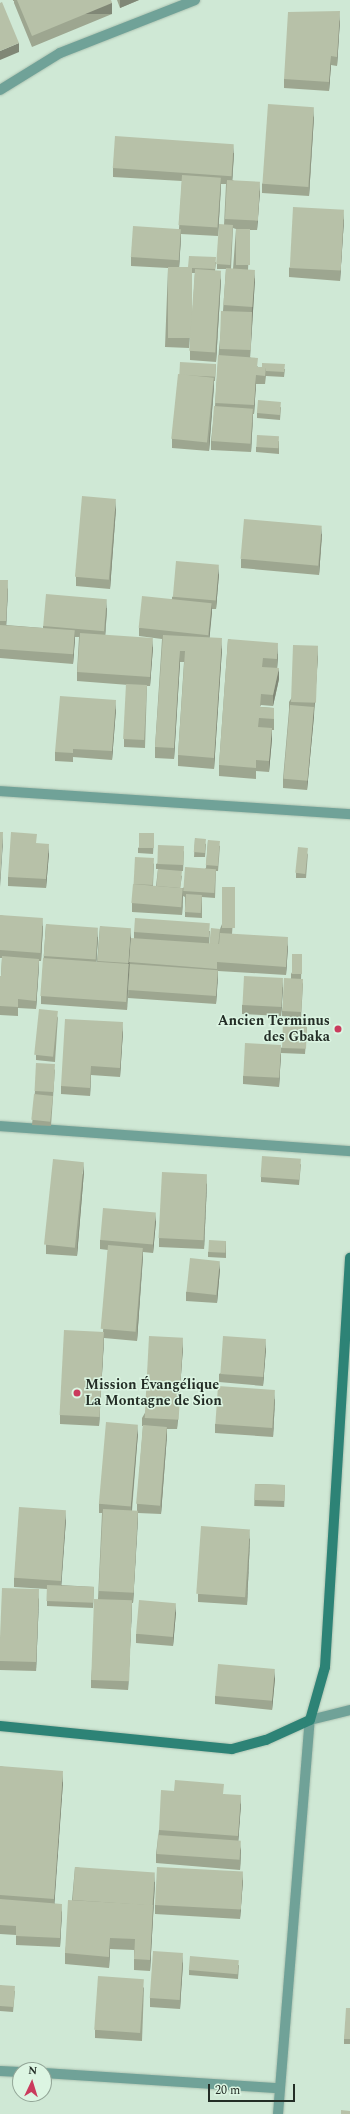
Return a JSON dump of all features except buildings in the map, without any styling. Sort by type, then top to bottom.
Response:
[{"type":"street","points":[[0,90],[60,53],[195,0]]},
{"type":"street","points":[[0,791],[350,814]]},
{"type":"street","points":[[0,1126],[350,1150]]},
{"type":"street","points":[[278,2114],[310,1720],[325,1666],[350,1258]]},
{"type":"street","points":[[0,1726],[232,1749],[266,1740],[310,1720],[350,1710]]},
{"type":"street","points":[[0,2071],[12,2072]]},
{"type":"street","points":[[52,2074],[279,2088]]},
{"type":"place","name":"Ancien Terminus des Gbaka","points":[[338,1029]]},
{"type":"place","name":"Mission Évangélique La Montagne de Sion","points":[[77,1393]]}]
